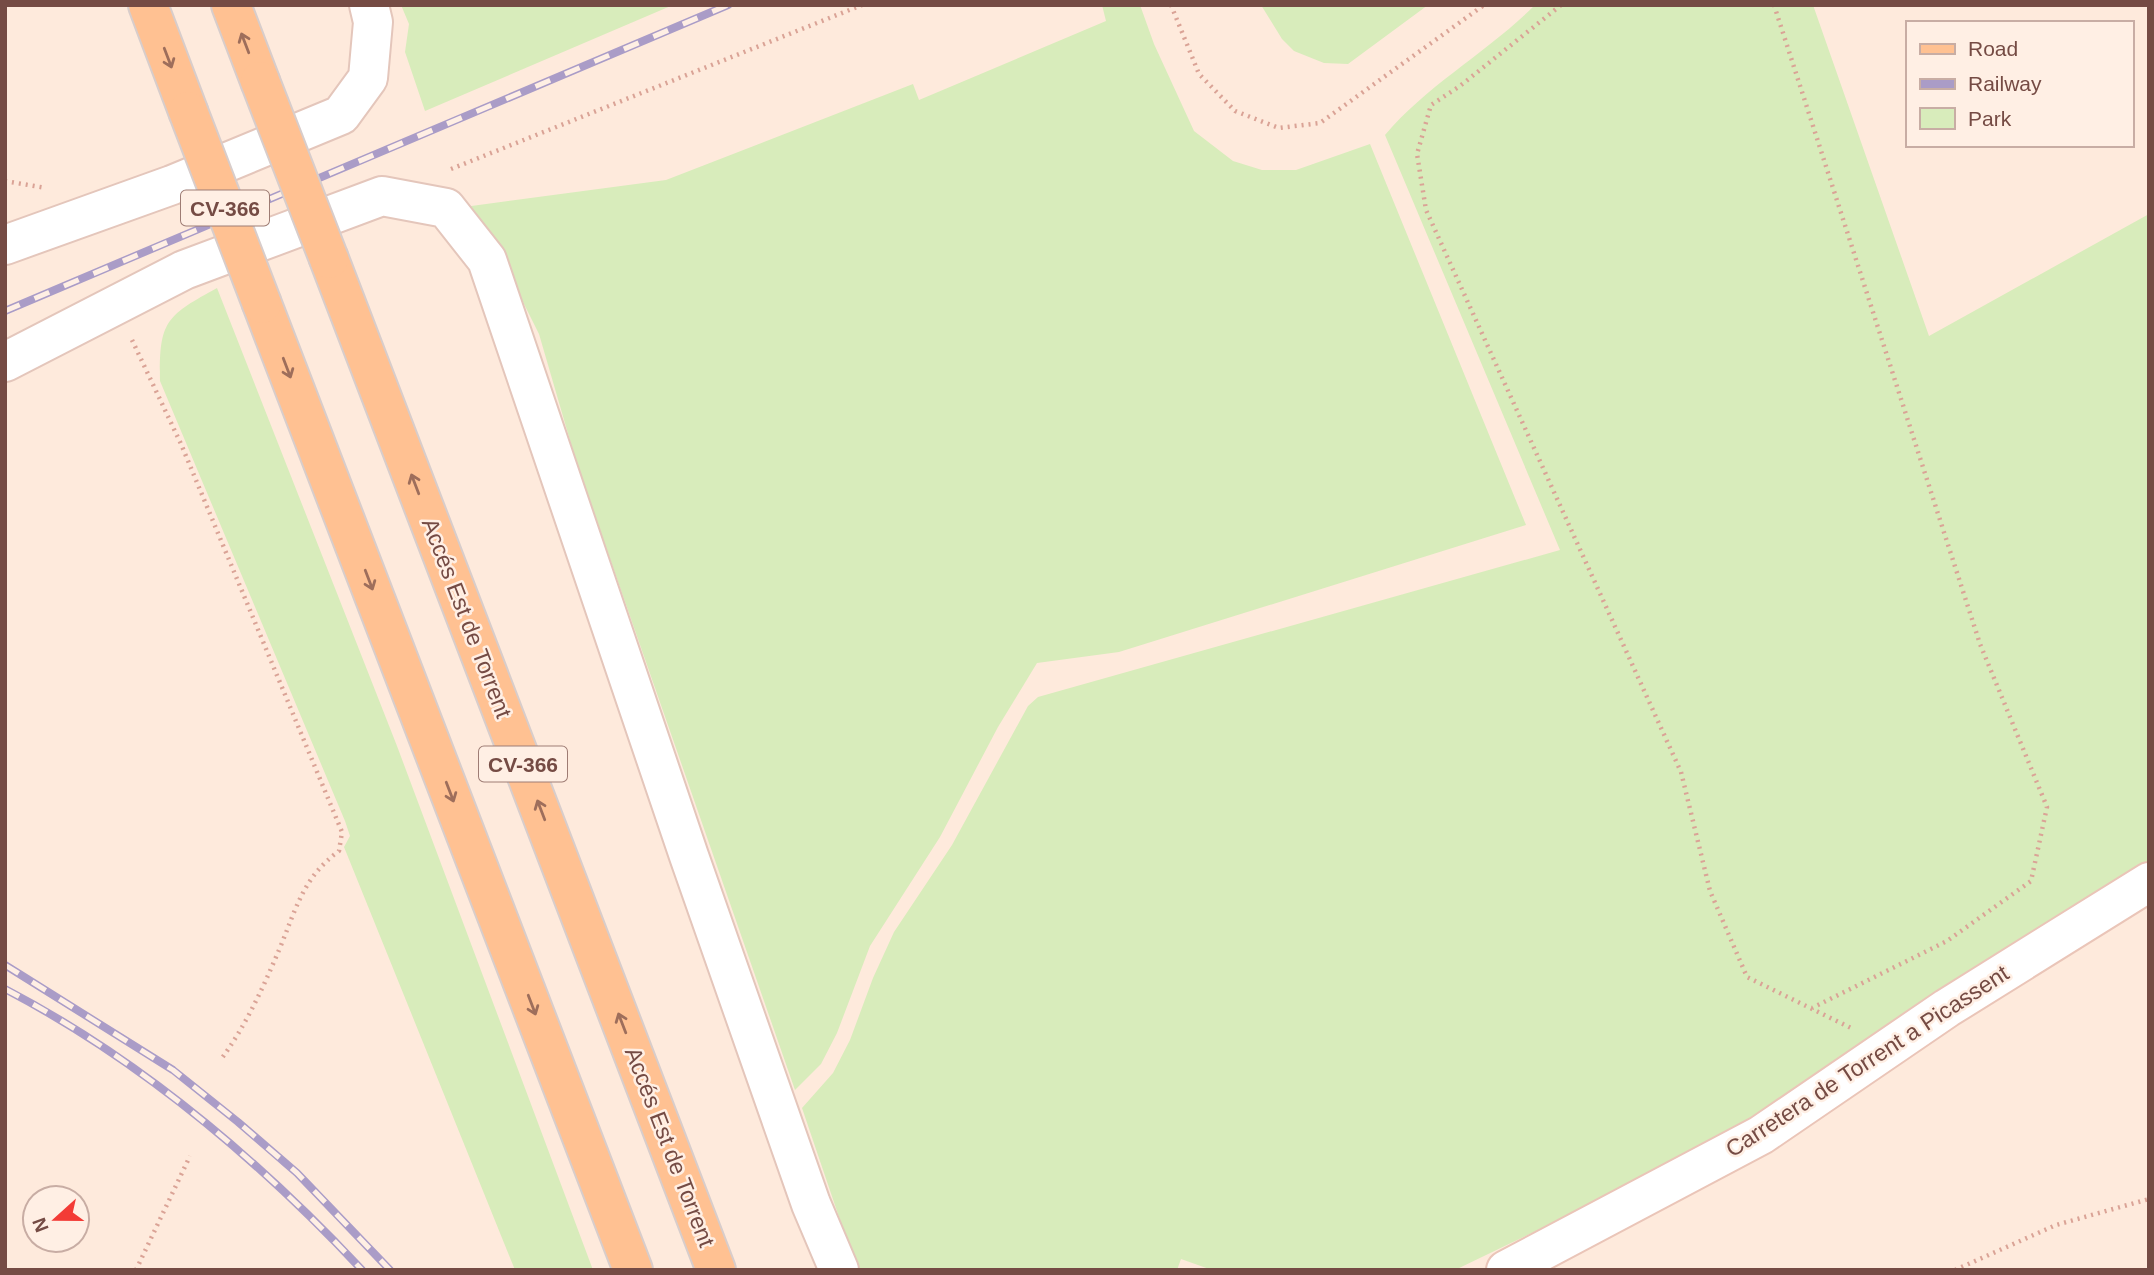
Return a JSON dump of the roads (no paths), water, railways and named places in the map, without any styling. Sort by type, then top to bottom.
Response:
[{"type":"main road","name":"CV-366","points":[[148,5],[633,1270]]},
{"type":"main road","name":"Accés Est de Torrent","points":[[231,5],[716,1270]]},
{"type":"street","points":[[5,245],[172,185],[341,114],[369,78],[373,22],[369,5]]},
{"type":"street","points":[[9,360],[184,270],[382,196],[446,208],[487,260],[689,856],[811,1204],[839,1270]]},
{"type":"street","name":"Carretera de Torrent a Picassent","points":[[1506,1270],[1761,1135],[1947,1008],[2149,882]]},
{"type":"railway","points":[[5,311],[728,5]]},
{"type":"railway","points":[[5,965],[173,1070],[297,1173],[390,1270]]},
{"type":"railway","points":[[5,989],[103,1047],[195,1114],[282,1190],[362,1270]]}]
